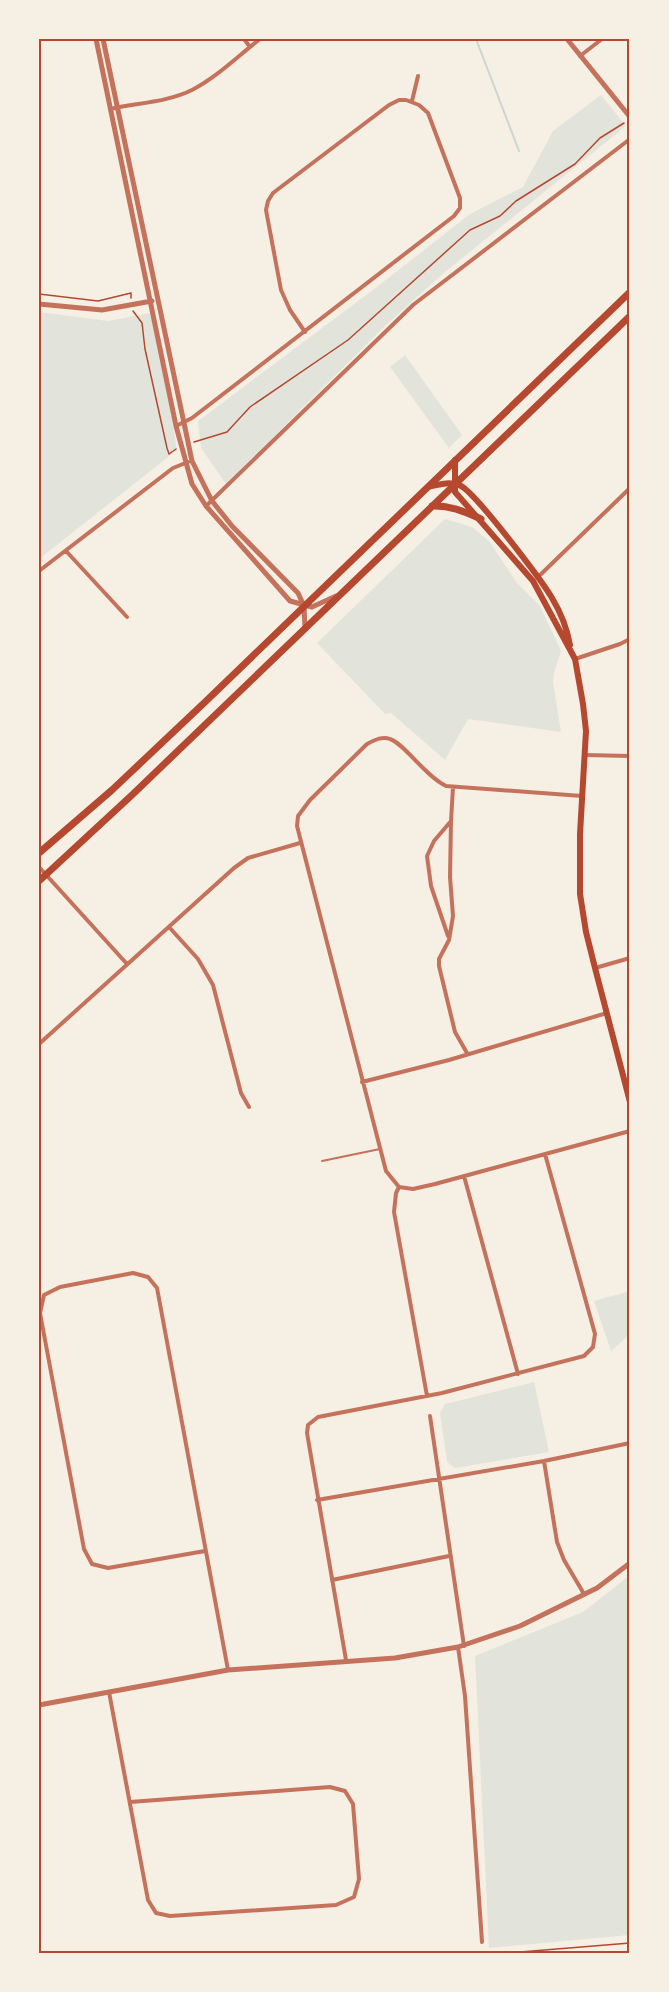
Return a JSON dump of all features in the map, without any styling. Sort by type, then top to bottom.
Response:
[{"type":"main road","points":[[39,853],[112,790],[630,292]]},
{"type":"main road","points":[[39,881],[132,795],[630,316]]},
{"type":"main road","points":[[455,460],[455,492],[536,579]]},
{"type":"main road","points":[[427,487],[442,483],[461,485],[473,497],[551,597],[568,630],[583,704],[585,755],[580,834],[580,894],[595,968],[630,1102]]},
{"type":"main road","points":[[432,506],[459,509],[481,519]]},
{"type":"street","points":[[96,39],[114,108]]},
{"type":"street","points":[[103,39],[114,108],[176,426],[212,501],[232,526],[298,593],[304,606],[305,628]]},
{"type":"street","points":[[243,39],[250,47]]},
{"type":"street","points":[[114,108],[178,96],[192,90],[211,79],[260,39]]},
{"type":"street","points":[[567,39],[630,118]]},
{"type":"street","points":[[580,56],[602,39]]},
{"type":"street","points":[[412,101],[418,76]]},
{"type":"street","points":[[176,426],[305,332],[454,216],[460,208],[460,198],[428,113],[412,101],[399,100],[389,105],[273,193],[268,201],[266,210],[281,290],[290,310],[305,332]]},
{"type":"street","points":[[206,506],[413,305],[630,139]]},
{"type":"street","points":[[39,304],[102,310],[153,300]]},
{"type":"street","points":[[153,300],[183,423],[185,463],[192,484],[206,506],[290,601],[312,607],[342,593]]},
{"type":"street","points":[[39,571],[173,468],[192,461]]},
{"type":"street","points":[[536,579],[630,488]]},
{"type":"street","points":[[66,550],[127,616]]},
{"type":"street","points":[[575,659],[630,639]]},
{"type":"street","points":[[582,796],[462,786],[453,788],[434,780],[397,743],[390,739],[378,738],[367,744],[303,808],[298,816],[297,826],[386,1171],[399,1187],[413,1189],[630,1131]]},
{"type":"street","points":[[585,755],[630,756]]},
{"type":"street","points":[[453,788],[450,877],[453,916],[449,940],[439,959],[439,966],[455,1032],[467,1053]]},
{"type":"street","points":[[449,940],[431,886],[427,856],[434,841],[451,822]]},
{"type":"street","points":[[39,1044],[234,868],[248,858],[300,843]]},
{"type":"street","points":[[39,867],[127,964]]},
{"type":"street","points":[[169,927],[198,959],[213,985],[241,1093],[249,1107]]},
{"type":"street","points":[[595,968],[630,958]]},
{"type":"street","points":[[363,1082],[449,1060],[607,1013]]},
{"type":"street","points":[[346,1660],[317,1500],[307,1433],[308,1425],[318,1417],[427,1396],[584,1356],[593,1347],[595,1334],[545,1154]]},
{"type":"street","points":[[464,1176],[518,1374]]},
{"type":"street","points":[[399,1187],[394,1212],[427,1396]]},
{"type":"street","points":[[205,1551],[108,1568],[93,1564],[84,1549],[42,1325],[40,1313],[44,1295],[60,1287],[133,1273],[148,1277],[157,1288],[228,1670]]},
{"type":"street","points":[[430,1416],[461,1647],[482,1942]]},
{"type":"street","points":[[317,1500],[440,1480],[630,1443]]},
{"type":"street","points":[[544,1461],[557,1542],[564,1560],[584,1594]]},
{"type":"street","points":[[332,1580],[449,1556]]},
{"type":"street","points":[[39,1706],[228,1670],[396,1658],[461,1647],[520,1626],[597,1588],[630,1563]]},
{"type":"street","points":[[109,1692],[148,1900],[156,1913],[170,1916],[336,1905],[354,1898],[359,1879],[353,1804],[345,1791],[330,1787],[130,1802]]},
{"type":"lane","points":[[322,1161],[380,1149]]},
{"type":"path","points":[[39,294],[98,301],[131,293],[133,311],[142,323],[145,349],[169,454],[184,445],[227,432],[250,407],[348,340],[470,230],[500,216],[526,193],[575,164],[600,138],[630,118]]},
{"type":"path","points":[[508,1953],[630,1943]]},
{"type":"shaded area","points":[[601,95],[626,126],[445,272],[387,324],[226,484],[201,448],[198,421],[470,214],[523,187],[553,131]]},
{"type":"shaded area","points":[[39,312],[108,321],[150,313],[160,351],[177,450],[39,559]]},
{"type":"shaded area","points":[[405,355],[462,435],[449,448],[390,367]]},
{"type":"shaded area","points":[[445,519],[472,527],[489,541],[517,583],[540,606],[561,651],[553,682],[561,732],[468,719],[445,760],[391,713],[385,714],[317,643]]},
{"type":"shaded area","points":[[630,1291],[630,1334],[611,1351],[594,1301]]},
{"type":"shaded area","points":[[534,1382],[549,1452],[455,1468],[447,1462],[440,1413],[445,1404]]},
{"type":"shaded area","points":[[630,1575],[630,1935],[489,1948],[475,1656],[583,1612]]},
{"type":"waterway","points":[[476,39],[519,151]]}]
